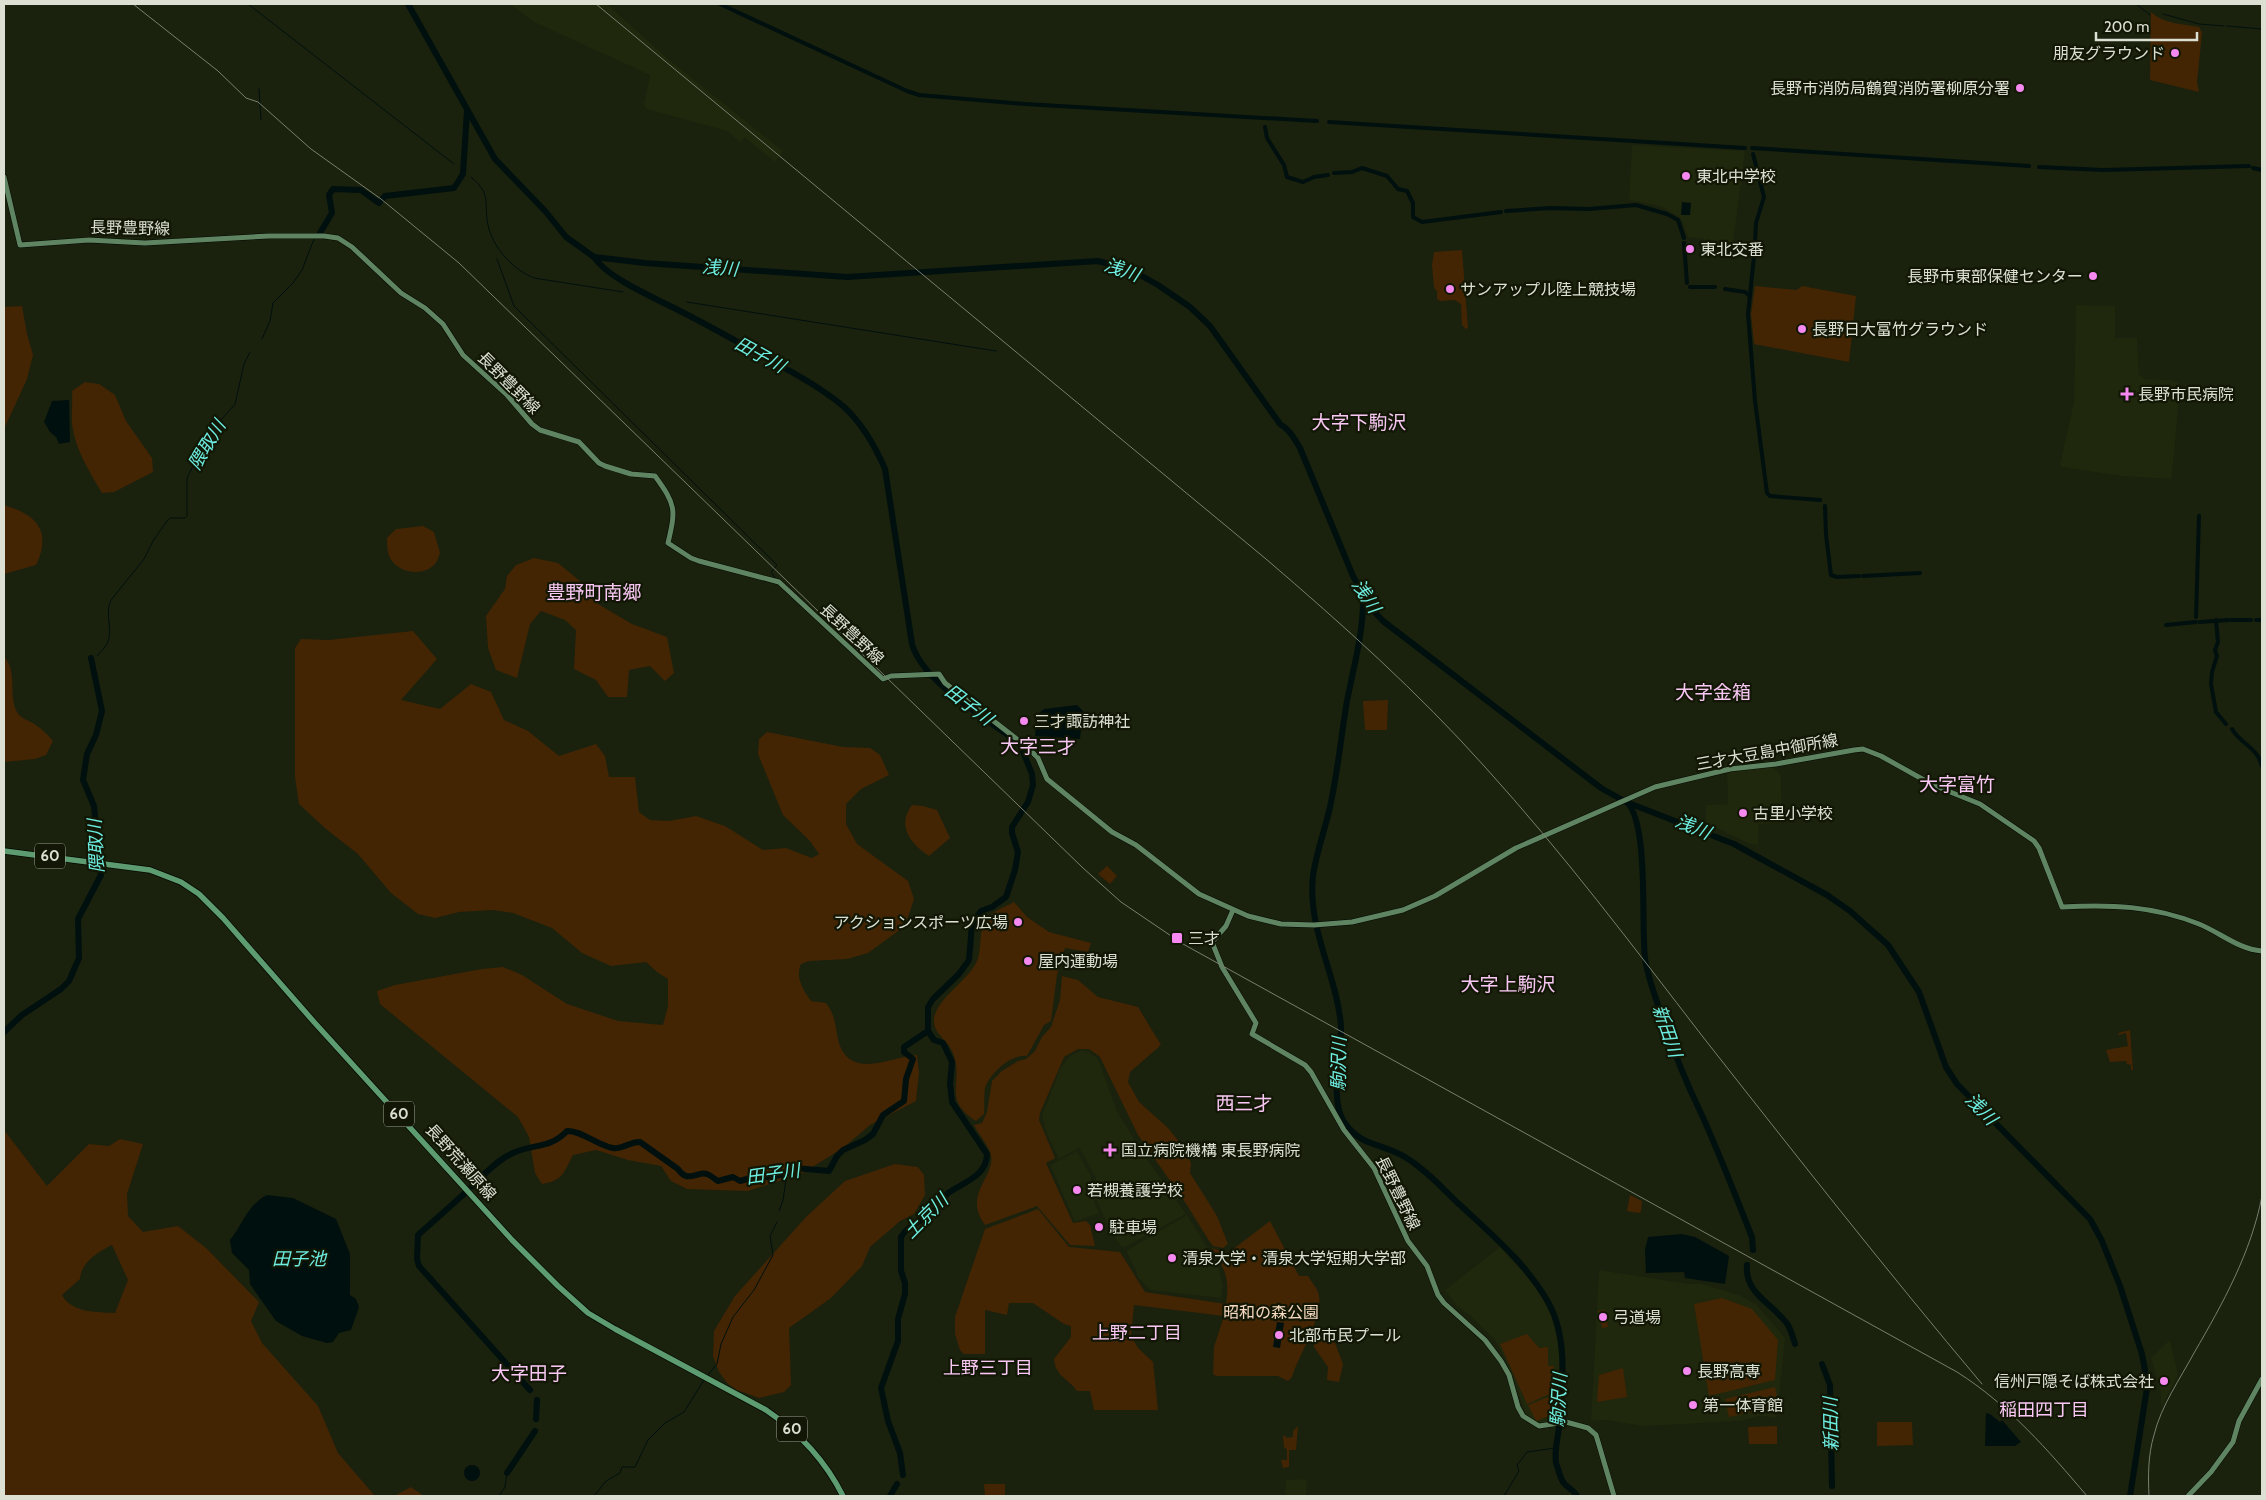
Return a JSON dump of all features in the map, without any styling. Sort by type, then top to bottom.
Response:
[{"type":"main road","name":"長野豊野線","points":[[4,177],[20,245],[89,240],[145,244],[269,236],[324,236],[342,240],[401,293],[425,308],[443,324],[463,355],[507,395],[532,424],[540,430],[579,442],[599,464],[631,474],[656,476],[671,498],[672,503],[673,519],[668,543],[690,558],[779,582],[883,679],[891,676],[939,674],[945,683],[1027,747],[1038,758],[1047,779],[1083,809],[1112,832],[1136,845],[1199,894],[1233,910],[1226,926],[1212,942],[1222,967],[1256,1023],[1252,1034],[1300,1063],[1311,1072],[1344,1130],[1374,1168],[1408,1241],[1427,1266],[1438,1295],[1444,1303],[1485,1340],[1501,1361],[1512,1384],[1518,1407],[1523,1416],[1539,1426],[1559,1423],[1588,1428],[1596,1436],[1614,1496]]},
{"type":"main road","name":"三才大豆島中御所線","points":[[1233,910],[1281,924],[1316,924],[1352,922],[1416,906],[1516,848],[1655,787],[1716,771],[1776,764],[1863,749],[1881,756],[1951,794],[1980,804],[2034,841],[2039,848],[2062,907],[2104,904],[2158,911],[2204,926],[2244,948],[2262,951]]},
{"type":"main road","name":"長野荒瀬原線","points":[[4,851],[106,863],[160,873],[181,882],[199,894],[224,918],[314,1022],[542,1272],[588,1313],[766,1410],[803,1439],[823,1462],[843,1496]]},
{"type":"main road","points":[[2188,1496],[2211,1472],[2233,1442],[2240,1421],[2262,1379]]},
{"type":"shaded area","points":[[510,4],[607,4],[667,58],[783,151],[775,162],[744,137],[741,143],[727,131],[646,109],[644,104],[650,75],[534,22]]},
{"type":"shaded area","name":"東北中学校","points":[[1632,145],[1745,151],[1733,243],[1688,237],[1682,220],[1678,216],[1660,206],[1629,200]]},
{"type":"shaded area","name":"長野市民病院","points":[[2076,305],[2115,306],[2115,338],[2137,338],[2139,374],[2144,379],[2172,380],[2180,386],[2172,477],[2170,479],[2122,476],[2062,467],[2060,464],[2074,402]]},
{"type":"shaded area","name":"古里小学校","points":[[1773,767],[1781,775],[1782,823],[1759,824],[1758,845],[1750,844],[1706,823],[1706,805],[1728,804],[1727,771]]},
{"type":"shaded area","name":"国立病院機構 東長野病院","points":[[1082,1050],[1089,1052],[1098,1059],[1117,1111],[1141,1151],[1186,1214],[1123,1248],[1112,1234],[1095,1197],[1096,1178],[1079,1148],[1059,1159],[1046,1132],[1042,1116],[1060,1069],[1070,1056]]},
{"type":"shaded area","name":"若槻養護学校","points":[[1077,1151],[1091,1176],[1092,1196],[1099,1213],[1075,1222],[1050,1165]]},
{"type":"shaded area","name":"清泉大学・清泉大学短期大学部","points":[[1187,1215],[1218,1265],[1223,1286],[1221,1298],[1150,1290],[1138,1277],[1126,1251]]},
{"type":"shaded area","points":[[1500,1247],[1536,1287],[1552,1311],[1559,1334],[1560,1386],[1556,1420],[1542,1424],[1535,1422],[1525,1413],[1511,1372],[1495,1340],[1471,1316],[1456,1305],[1445,1290]]},
{"type":"shaded area","name":"長野高専","points":[[1599,1270],[1689,1284],[1702,1284],[1739,1295],[1756,1304],[1785,1338],[1777,1418],[1760,1416],[1741,1421],[1643,1426],[1606,1420],[1591,1421]]},
{"type":"shaded area","points":[[2170,1340],[2178,1375],[2161,1408],[2161,1392],[2151,1358]]},
{"type":"shaded area","points":[[1307,1479],[1306,1496],[1285,1496],[1286,1480]]},
{"type":"green space","name":"朋友グラウンド","points":[[2151,12],[2168,21],[2199,27],[2202,33],[2197,82],[2199,92],[2150,80]]},
{"type":"green space","name":"サンアップル陸上競技場","points":[[1462,250],[1468,328],[1466,329],[1462,325],[1461,304],[1455,300],[1440,301],[1437,299],[1432,265],[1434,252]]},
{"type":"green space","name":"長野日大富竹グラウンド","points":[[1755,286],[1797,290],[1802,286],[1856,296],[1849,362],[1754,344],[1751,314]]},
{"type":"green space","points":[[22,306],[33,355],[27,379],[4,429],[4,307]]},
{"type":"green space","points":[[85,382],[99,384],[115,395],[126,421],[152,458],[153,472],[114,492],[102,493],[83,460],[76,442],[72,420],[72,391]]},
{"type":"green space","points":[[4,505],[16,509],[33,519],[42,534],[42,543],[41,553],[36,565],[4,574]]},
{"type":"green space","points":[[423,526],[434,532],[440,553],[435,564],[419,572],[401,569],[390,559],[387,538],[396,529]]},
{"type":"green space","points":[[534,558],[558,563],[586,586],[598,604],[632,624],[667,637],[674,673],[665,681],[650,666],[629,670],[627,697],[608,697],[596,680],[574,669],[576,630],[565,620],[541,611],[530,624],[517,678],[496,670],[488,648],[486,616],[505,589],[507,576],[516,565]]},
{"type":"green space","points":[[413,631],[437,659],[401,700],[440,709],[471,684],[491,692],[504,720],[528,731],[559,756],[596,744],[605,756],[609,777],[635,777],[639,812],[650,820],[669,821],[696,816],[725,826],[763,850],[786,848],[812,858],[819,854],[810,841],[783,815],[758,754],[759,739],[767,732],[843,747],[870,748],[880,755],[889,775],[861,789],[846,804],[846,824],[857,844],[908,881],[914,899],[905,926],[868,953],[847,959],[809,961],[801,964],[799,979],[811,1001],[826,1003],[833,1017],[839,1043],[845,1054],[853,1061],[862,1064],[873,1064],[917,1055],[919,1073],[916,1101],[870,1125],[843,1148],[801,1174],[748,1191],[687,1189],[671,1181],[661,1166],[628,1160],[596,1150],[573,1155],[559,1178],[542,1184],[535,1173],[529,1137],[518,1117],[380,1004],[377,991],[395,985],[503,967],[522,975],[567,1004],[618,1021],[663,1025],[668,1006],[668,979],[646,962],[611,966],[582,953],[552,928],[513,913],[493,910],[459,912],[435,918],[418,914],[391,893],[358,854],[326,829],[299,804],[295,777],[295,648],[301,639],[328,640]]},
{"type":"green space","points":[[4,657],[11,669],[14,706],[18,714],[39,727],[53,741],[46,755],[35,759],[4,762]]},
{"type":"green space","points":[[1388,700],[1387,730],[1365,730],[1363,701]]},
{"type":"green space","points":[[912,805],[937,810],[950,838],[929,856],[916,846],[908,834],[905,820]]},
{"type":"green space","points":[[1107,866],[1117,876],[1110,884],[1098,874]]},
{"type":"green space","points":[[1014,902],[1027,917],[1049,932],[1091,943],[1088,952],[1065,948],[1057,975],[1051,1021],[1044,1025],[1027,1056],[1015,1058],[1003,1064],[993,1074],[985,1088],[984,1114],[976,1121],[965,1113],[959,1105],[956,1097],[956,1062],[950,1047],[938,1033],[934,1019],[936,1012],[950,992],[969,974],[976,963],[980,951],[981,932],[987,918],[994,912]]},
{"type":"green space","points":[[1062,976],[1078,980],[1098,997],[1138,1007],[1161,1045],[1130,1072],[1128,1082],[1139,1102],[1168,1128],[1185,1149],[1191,1163],[1190,1173],[1217,1216],[1228,1244],[1223,1248],[1213,1246],[1208,1239],[1185,1202],[1138,1135],[1100,1057],[1089,1049],[1078,1049],[1064,1057],[1040,1113],[1039,1120],[1055,1158],[1046,1163],[1073,1223],[1086,1221],[1090,1225],[1095,1246],[1070,1245],[1037,1206],[985,1225],[979,1214],[977,1203],[978,1194],[990,1169],[991,1160],[989,1149],[974,1125],[982,1123],[987,1112],[992,1081],[1002,1071],[1018,1061],[1026,1059],[1035,1051],[1042,1037],[1051,1027],[1060,1000]]},
{"type":"green space","points":[[2130,1030],[2133,1070],[2131,1070],[2131,1065],[2127,1064],[2126,1061],[2110,1062],[2106,1050],[2128,1046],[2126,1033],[2119,1035],[2118,1033]]},
{"type":"green space","points":[[4,1130],[47,1186],[89,1144],[109,1146],[120,1139],[143,1144],[127,1194],[128,1216],[143,1232],[178,1226],[206,1248],[259,1302],[251,1321],[262,1343],[318,1406],[338,1453],[375,1496],[4,1496]],"holes":[[[112,1245],[128,1280],[115,1313],[93,1312],[78,1308],[66,1301],[62,1295],[80,1279],[83,1268],[91,1258]]]},
{"type":"green space","points":[[895,1164],[918,1167],[924,1175],[925,1195],[914,1214],[900,1221],[870,1247],[862,1266],[831,1298],[789,1328],[791,1385],[784,1392],[759,1398],[737,1390],[728,1384],[719,1372],[713,1356],[714,1331],[735,1296],[806,1217],[845,1181]]},
{"type":"green space","points":[[1630,1195],[1642,1201],[1639,1213],[1627,1211]]},
{"type":"green space","name":"昭和の森公園","points":[[1038,1209],[1069,1247],[1120,1252],[1145,1292],[1226,1304],[1227,1281],[1212,1248],[1228,1253],[1270,1221],[1299,1276],[1308,1276],[1318,1292],[1319,1301],[1315,1323],[1292,1377],[1288,1381],[1278,1376],[1216,1376],[1213,1374],[1214,1347],[1224,1316],[1134,1305],[1131,1336],[1138,1348],[1153,1362],[1158,1410],[1094,1410],[1090,1391],[1077,1391],[1059,1373],[1055,1365],[1054,1359],[1071,1337],[1071,1326],[1064,1324],[1033,1303],[1009,1303],[1007,1315],[985,1310],[985,1354],[964,1354],[960,1350],[955,1334],[955,1317],[985,1229]]},
{"type":"green space","points":[[1722,1298],[1752,1309],[1778,1340],[1775,1380],[1709,1396],[1694,1304]]},
{"type":"green space","name":"弓道場","points":[[1605,1310],[1608,1327],[1602,1328],[1598,1311]]},
{"type":"green space","points":[[1323,1332],[1333,1338],[1343,1364],[1339,1382],[1327,1380],[1328,1367],[1314,1347],[1314,1338]]},
{"type":"green space","points":[[1527,1334],[1539,1348],[1548,1347],[1548,1366],[1554,1366],[1554,1396],[1547,1395],[1527,1404],[1500,1344]]},
{"type":"green space","points":[[1623,1368],[1627,1397],[1597,1402],[1599,1375]]},
{"type":"green space","points":[[1775,1387],[1779,1406],[1729,1417],[1725,1399]]},
{"type":"green space","points":[[1548,1397],[1554,1414],[1536,1421],[1528,1405]]},
{"type":"green space","points":[[1877,1422],[1912,1422],[1913,1445],[1877,1446]]},
{"type":"green space","points":[[1298,1426],[1296,1450],[1289,1450],[1289,1467],[1283,1468],[1281,1460],[1287,1460],[1287,1449],[1284,1448],[1283,1436],[1286,1436],[1286,1438],[1293,1437],[1293,1431]]},
{"type":"green space","points":[[1777,1426],[1777,1444],[1749,1444],[1748,1427]]},
{"type":"green space","points":[[984,1484],[1005,1484],[1005,1496],[985,1496]]},
{"type":"green space","points":[[411,1487],[424,1496],[394,1496]]},
{"type":"water","points":[[1682,202],[1691,203],[1690,215],[1681,215]]},
{"type":"water","points":[[69,400],[70,442],[59,444],[44,422],[52,401]]},
{"type":"water","points":[[1077,705],[1083,711],[1080,739],[1035,736],[1037,715],[1044,709]]},
{"type":"water","points":[[1767,811],[1780,811],[1780,820],[1767,820]]},
{"type":"water","name":"田子池","points":[[267,1195],[293,1198],[336,1219],[350,1254],[350,1295],[356,1299],[359,1307],[351,1330],[339,1333],[333,1342],[327,1343],[302,1336],[276,1321],[250,1284],[249,1270],[232,1253],[230,1240],[250,1209]]},
{"type":"water","points":[[1682,1234],[1695,1237],[1729,1256],[1725,1284],[1685,1278],[1684,1272],[1646,1273],[1645,1249],[1648,1237]]},
{"type":"water","name":"北部市民プール","points":[[1277,1322],[1284,1323],[1280,1348],[1273,1347]]},
{"type":"water","points":[[1986,1413],[2000,1422],[2002,1420],[2021,1442],[2015,1446],[1985,1446]]},
{"type":"water","points":[[472,1465],[480,1473],[472,1481],[464,1473]]},
{"type":"waterway","points":[[248,4],[454,164]]},
{"type":"waterway","name":"駒沢川","points":[[408,4],[495,159],[546,212],[566,237],[594,257],[645,263],[847,277],[1098,261],[1131,270],[1158,285],[1190,307],[1210,326],[1280,424],[1296,441],[1353,576],[1371,608],[1383,621],[1601,788],[1626,802],[1734,844],[1827,895],[1850,911],[1888,945],[1919,992],[1946,1067],[1957,1084],[2090,1219],[2102,1241],[2120,1286],[2142,1354],[2146,1376],[2147,1388],[2130,1496]]},
{"type":"waterway","points":[[720,4],[919,95],[1025,104],[1317,121]]},
{"type":"waterway","points":[[2136,4],[2150,15]]},
{"type":"waterway","points":[[2163,14],[2199,24],[2224,26]]},
{"type":"waterway","points":[[2227,26],[2262,29]]},
{"type":"waterway","points":[[259,89],[261,120]]},
{"type":"waterway","name":"隈取川","points":[[320,233],[332,213],[329,195],[333,189],[361,190],[379,203],[385,196],[454,188],[463,174],[467,111]]},
{"type":"waterway","points":[[1329,122],[1745,148]]},
{"type":"waterway","points":[[1265,127],[1267,138],[1284,165],[1287,177],[1303,182],[1314,177],[1328,175]]},
{"type":"waterway","points":[[1752,148],[2029,166]]},
{"type":"waterway","points":[[1753,154],[1764,197],[1756,223],[1755,242]]},
{"type":"waterway","points":[[2039,167],[2103,170],[2249,166]]},
{"type":"waterway","points":[[1334,173],[1352,172],[1362,168],[1387,176],[1398,189],[1407,191],[1413,203],[1413,217],[1422,222],[1501,212]]},
{"type":"waterway","points":[[2253,168],[2262,170]]},
{"type":"waterway","points":[[471,177],[485,195],[487,220],[492,237],[501,252],[519,270],[534,278],[623,292]]},
{"type":"waterway","points":[[1506,211],[1550,208],[1589,209],[1636,205],[1667,214],[1678,220],[1684,238]]},
{"type":"waterway","name":"隈取川","points":[[262,339],[270,321],[273,303],[293,283],[302,270],[314,239]]},
{"type":"waterway","points":[[1684,243],[1687,283]]},
{"type":"waterway","points":[[1755,247],[1748,314],[1755,401],[1767,493],[1770,496],[1820,500]]},
{"type":"waterway","name":"田子川","points":[[594,257],[608,271],[627,284],[715,329],[814,385],[843,406],[856,420],[872,443],[885,469],[912,644],[918,658],[929,673],[958,699],[1020,744],[1032,774],[1033,785],[1028,802],[1012,827],[1018,852],[1015,870],[1006,897],[992,907],[981,911],[972,924],[969,960],[959,974],[933,999],[928,1007],[928,1031]]},
{"type":"waterway","points":[[497,259],[514,306],[777,565],[771,572],[776,579]]},
{"type":"waterway","points":[[1690,287],[1715,287]]},
{"type":"waterway","points":[[1725,289],[1745,292],[1750,296]]},
{"type":"waterway","points":[[687,302],[996,351]]},
{"type":"waterway","name":"隈取川","points":[[97,656],[106,646],[109,638],[108,611],[111,600],[144,559],[153,541],[167,521],[170,518],[185,518],[187,516],[187,478],[221,420],[235,404],[244,364],[250,352]]},
{"type":"waterway","points":[[1825,506],[1826,535],[1831,575],[1837,577],[1859,576]]},
{"type":"waterway","points":[[2196,617],[2199,516]]},
{"type":"waterway","points":[[1863,576],[1920,573]]},
{"type":"waterway","name":"駒沢川","points":[[1363,595],[1360,635],[1347,701],[1335,780],[1313,876],[1312,896],[1314,915],[1334,988],[1341,1026],[1337,1101],[1344,1122],[1357,1136],[1405,1157],[1433,1179],[1519,1262],[1548,1302],[1555,1316],[1562,1347],[1562,1380],[1555,1454],[1556,1463],[1563,1482],[1577,1496]]},
{"type":"waterway","points":[[2216,620],[2218,642],[2215,650],[2217,656],[2212,672],[2211,684],[2216,712],[2226,724]]},
{"type":"waterway","points":[[2200,622],[2228,620]]},
{"type":"waterway","points":[[2231,620],[2251,620]]},
{"type":"waterway","points":[[2256,620],[2262,620]]},
{"type":"waterway","points":[[2166,625],[2196,622]]},
{"type":"waterway","name":"隈取川","points":[[4,1032],[22,1015],[61,989],[69,981],[79,958],[78,919],[101,875],[94,806],[83,780],[87,754],[96,735],[102,711],[91,658]]},
{"type":"waterway","points":[[2232,729],[2258,756],[2262,766]]},
{"type":"waterway","name":"新田川","points":[[1627,802],[1634,814],[1639,831],[1643,875],[1645,958],[1649,976],[1677,1059],[1714,1142],[1752,1237],[1753,1250]]},
{"type":"waterway","name":"田子川","points":[[472,1186],[500,1160],[526,1148],[547,1144],[567,1131],[578,1133],[613,1148],[620,1148],[640,1142],[685,1176],[707,1174],[718,1181],[733,1177],[740,1181],[754,1177],[786,1174],[795,1168],[829,1171],[837,1156],[843,1150],[865,1140],[873,1134],[883,1115],[904,1101],[906,1079],[913,1059],[904,1052],[904,1047],[928,1031]]},
{"type":"waterway","name":"土京川","points":[[903,1475],[900,1453],[888,1421],[881,1388],[898,1341],[898,1319],[905,1294],[905,1283],[901,1271],[901,1237],[909,1228],[933,1212],[946,1195],[974,1178],[983,1168],[987,1154],[952,1102],[950,1084],[952,1062],[943,1043],[934,1040],[928,1031]]},
{"type":"waterway","points":[[779,1211],[783,1200],[787,1173]]},
{"type":"waterway","points":[[464,1194],[418,1235],[417,1259],[419,1266],[530,1390]]},
{"type":"waterway","points":[[708,1375],[717,1364],[721,1344],[733,1317],[754,1290],[773,1255],[770,1236],[777,1222]]},
{"type":"waterway","name":"新田川","points":[[1747,1265],[1747,1275],[1750,1284],[1788,1325],[1795,1344]]},
{"type":"waterway","name":"新田川","points":[[1822,1364],[1830,1385],[1832,1486]]},
{"type":"waterway","points":[[594,1496],[606,1481],[620,1473],[622,1467],[635,1467],[648,1440],[665,1423],[684,1412],[704,1380]]},
{"type":"waterway","points":[[536,1419],[537,1400]]},
{"type":"waterway","points":[[507,1473],[535,1431]]},
{"type":"waterway","points":[[1504,1496],[1519,1471],[1517,1465],[1527,1452],[1555,1448]]},
{"type":"waterway","points":[[499,1496],[505,1487],[507,1473]]},
{"type":"waterway","points":[[890,1496],[897,1484]]},
{"type":"railway","points":[[133,4],[218,71],[246,98],[258,102],[311,149],[381,199],[459,263],[1083,868],[1121,902],[1183,944],[1957,1372],[1994,1399],[2027,1429],[2087,1496]]},
{"type":"railway","points":[[596,4],[1266,559],[1407,686],[1460,739],[1570,866],[1841,1212],[1982,1384]]},
{"type":"railway","points":[[2149,1496],[2150,1458],[2157,1424],[2171,1393],[2235,1277],[2251,1238],[2262,1196]]},
{"type":"place","name":"朋友グラウンド","points":[[2175,53]]},
{"type":"place","name":"長野市消防局鶴賀消防署柳原分署","points":[[2020,88]]},
{"type":"place","name":"東北中学校","points":[[1686,176]]},
{"type":"place","name":"東北交番","points":[[1690,249]]},
{"type":"place","name":"長野市東部保健センター","points":[[2093,276]]},
{"type":"place","name":"サンアップル陸上競技場","points":[[1450,289]]},
{"type":"place","name":"長野日大富竹グラウンド","points":[[1802,329]]},
{"type":"place","name":"長野市民病院","points":[[2127,394]]},
{"type":"place","name":"三才諏訪神社","points":[[1024,721]]},
{"type":"place","name":"古里小学校","points":[[1743,813]]},
{"type":"place","name":"アクションスポーツ広場","points":[[1018,922]]},
{"type":"place","name":"三才","points":[[1177,938]]},
{"type":"place","name":"屋内運動場","points":[[1028,961]]},
{"type":"place","name":"国立病院機構 東長野病院","points":[[1110,1150]]},
{"type":"place","name":"若槻養護学校","points":[[1077,1190]]},
{"type":"place","name":"駐車場","points":[[1099,1227]]},
{"type":"place","name":"清泉大学・清泉大学短期大学部","points":[[1172,1258]]},
{"type":"place","name":"弓道場","points":[[1603,1317]]},
{"type":"place","name":"北部市民プール","points":[[1279,1335]]},
{"type":"place","name":"長野高専","points":[[1687,1371]]},
{"type":"place","name":"信州戸隠そば株式会社","points":[[2164,1381]]},
{"type":"place","name":"第一体育館","points":[[1693,1405]]},
{"type":"district","name":"大字下駒沢","points":[[1359,422]]},
{"type":"district","name":"豊野町南郷","points":[[594,592]]},
{"type":"district","name":"大字金箱","points":[[1713,692]]},
{"type":"district","name":"大字三才","points":[[1038,746]]},
{"type":"district","name":"大字富竹","points":[[1957,784]]},
{"type":"district","name":"大字上駒沢","points":[[1508,984]]},
{"type":"district","name":"西三才","points":[[1244,1103]]},
{"type":"district","name":"上野二丁目","points":[[1137,1333]]},
{"type":"district","name":"上野三丁目","points":[[988,1368]]},
{"type":"district","name":"大字田子","points":[[529,1373]]},
{"type":"district","name":"稲田四丁目","points":[[2044,1410]]},
{"type":"water label","name":"浅川","points":[[720,268]]},
{"type":"water label","name":"浅川","points":[[1122,270]]},
{"type":"water label","name":"浅川","points":[[1366,596]]},
{"type":"water label","name":"浅川","points":[[1693,827]]},
{"type":"water label","name":"浅川","points":[[1981,1109]]}]
